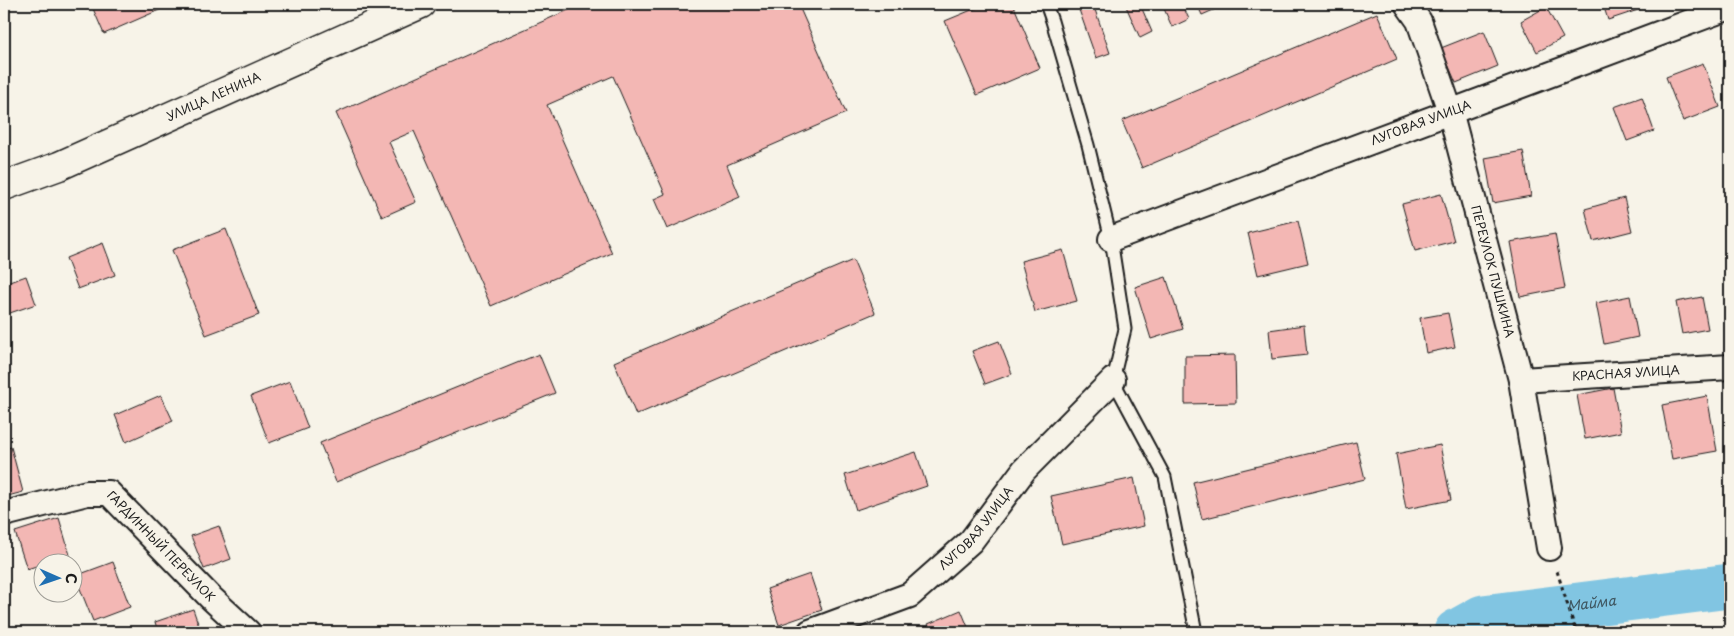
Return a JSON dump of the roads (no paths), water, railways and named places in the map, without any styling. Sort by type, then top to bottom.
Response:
[{"type":"street","name":"УЛИЦА ЛЕНИНА","points":[[4,186],[59,166],[421,4]]},
{"type":"street","name":"ПЕРЕУЛОК ПУШКИНА","points":[[1408,4],[1419,20],[1450,111],[1521,380],[1549,548]]},
{"type":"street","name":"ЛУГОВАЯ УЛИЦА","points":[[1111,238],[1730,7]]},
{"type":"street","name":"КРАСНАЯ УЛИЦА","points":[[1521,380],[1730,367]]},
{"type":"street","name":"ЛУГОВАЯ УЛИЦА","points":[[810,632],[910,596],[971,541],[1024,470],[1113,380]]},
{"type":"street","name":"ГАРДИННЫЙ ПЕРЕУЛОК","points":[[4,514],[87,493],[109,493],[210,597],[248,632]]},
{"type":"lane","points":[[1046,4],[1088,145],[1111,238],[1125,328],[1113,380],[1165,477],[1196,632]]},
{"type":"waterway","name":"Майма","points":[[1456,632],[1483,617],[1730,586]]}]
